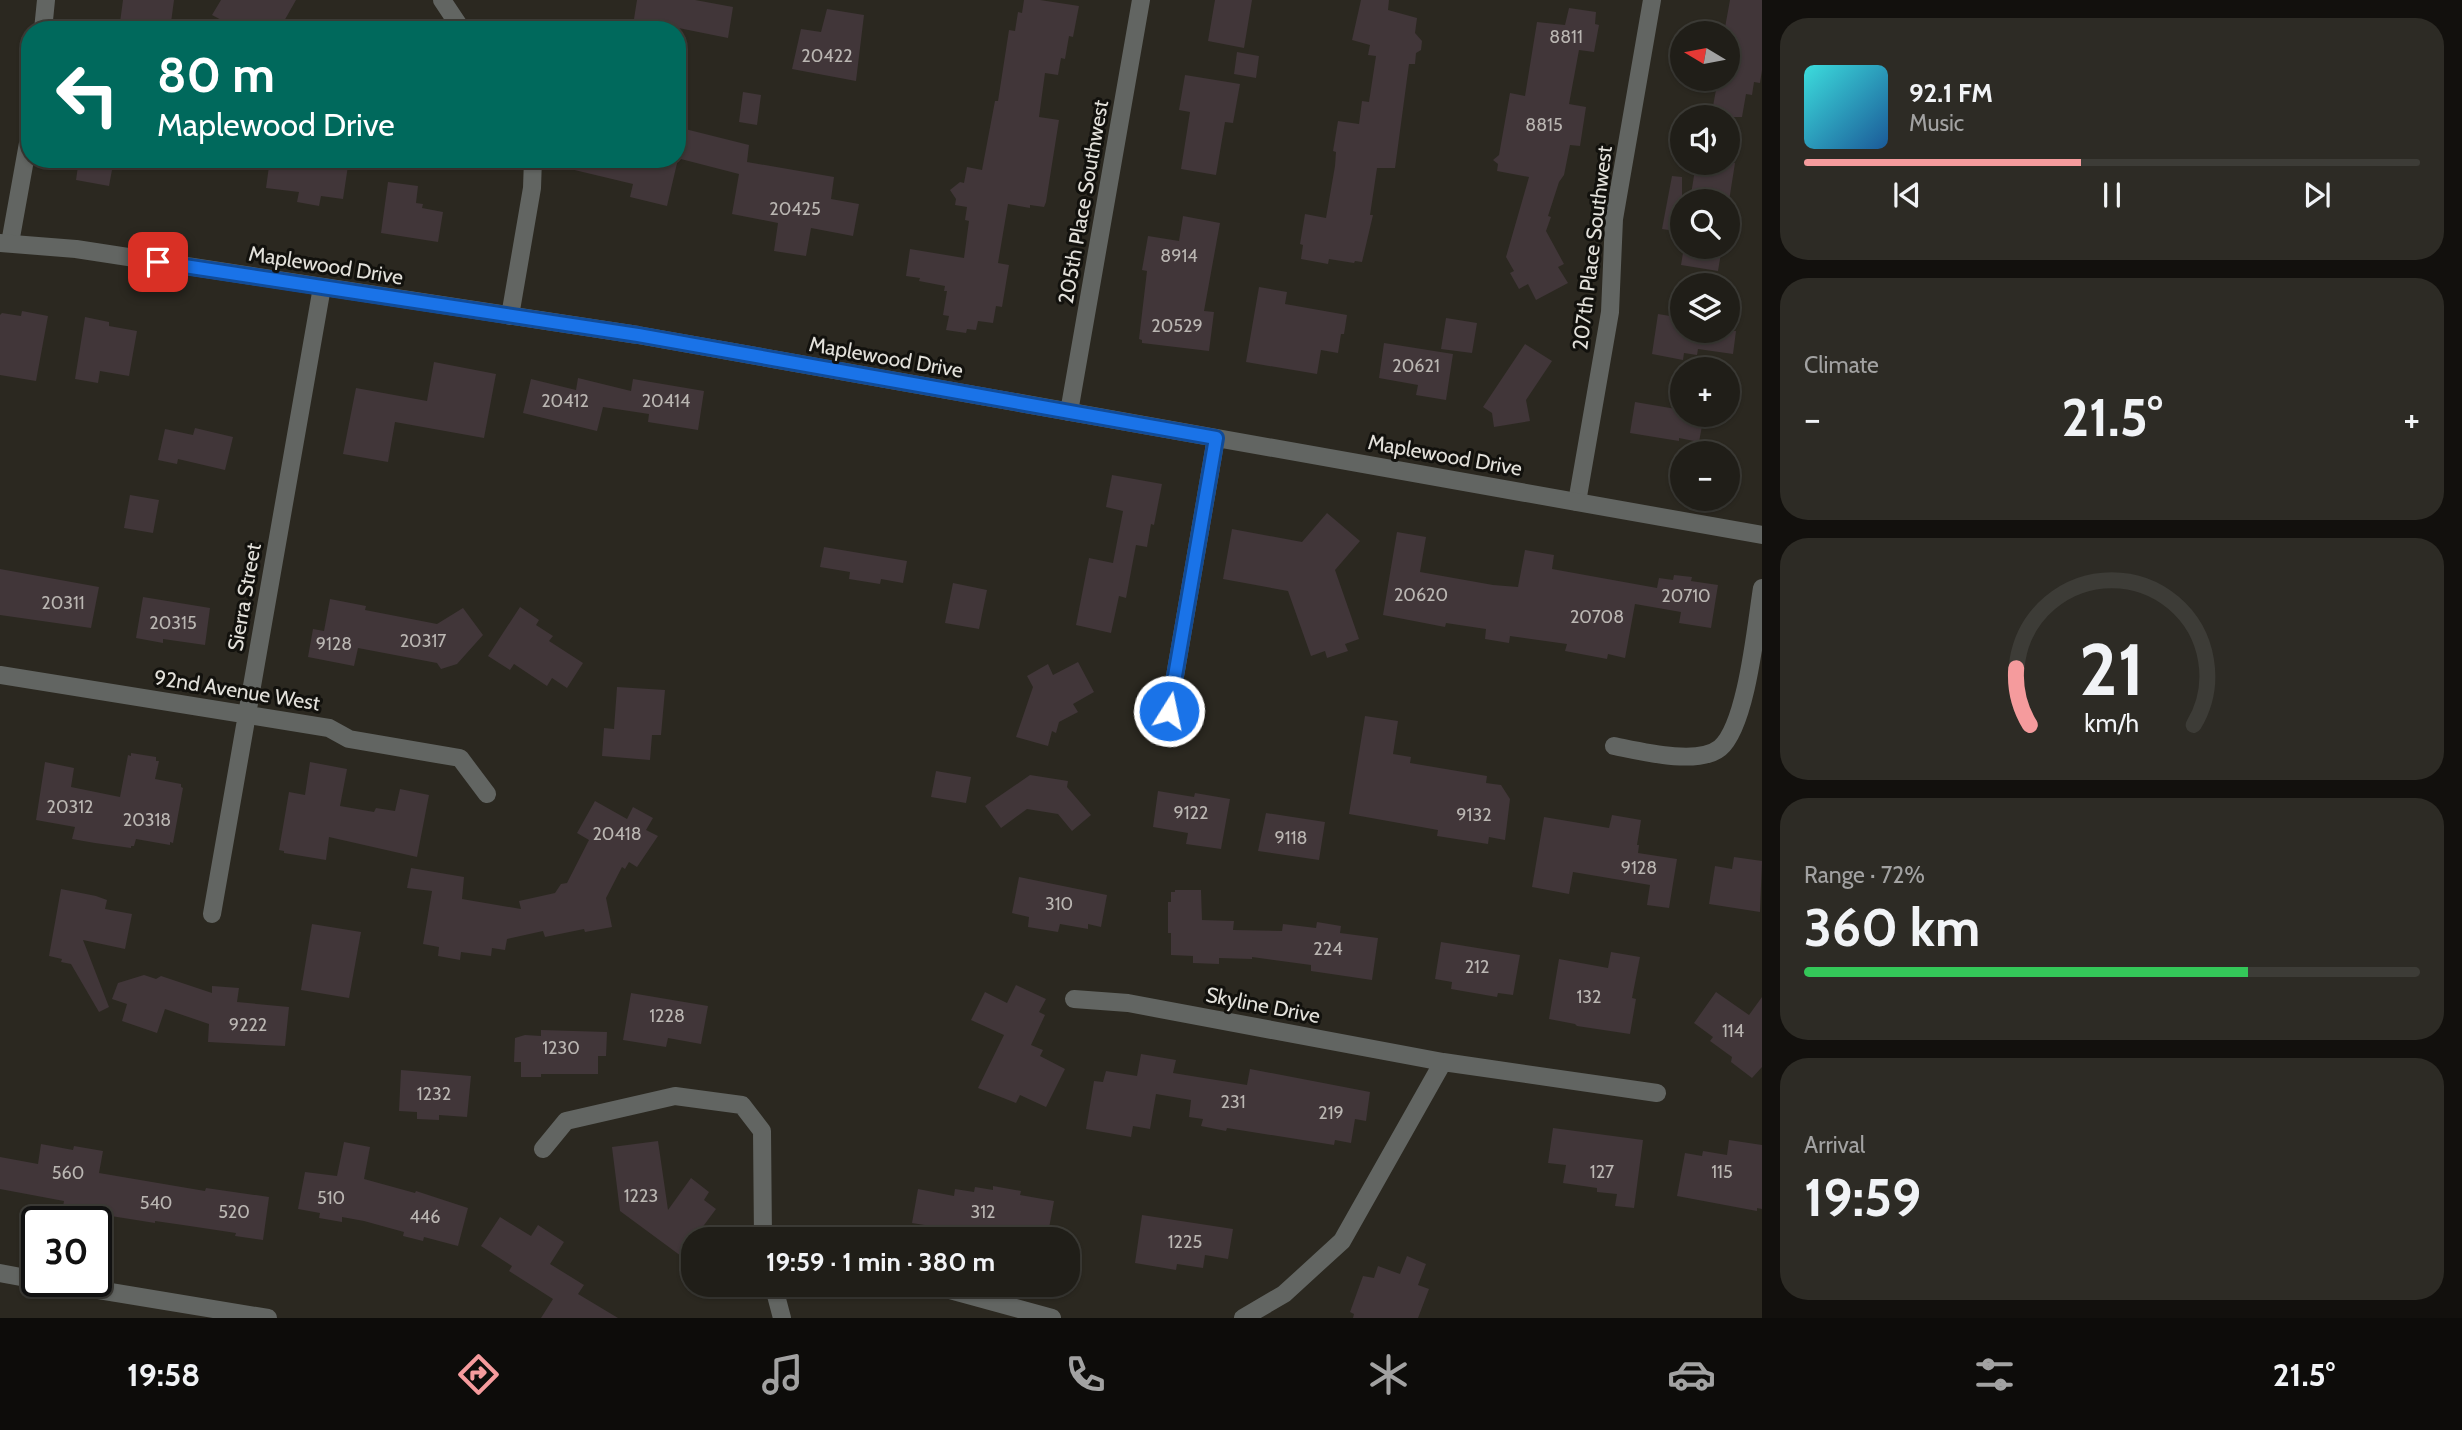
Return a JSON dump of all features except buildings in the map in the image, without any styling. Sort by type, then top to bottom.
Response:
[{"type":"street","points":[[44,21],[46,0]]},
{"type":"street","points":[[442,0],[456,21]]},
{"type":"street","name":"205th Place Southwest","points":[[1069,412],[1140,0]]},
{"type":"street","name":"207th Place Southwest","points":[[1577,502],[1610,312],[1614,219],[1652,0]]},
{"type":"street","points":[[5,243],[22,168]]},
{"type":"street","points":[[510,316],[532,168]]},
{"type":"street","name":"Maplewood Drive","points":[[5,243],[76,249],[638,335],[1762,535]]},
{"type":"street","name":"Sierra Street","points":[[212,914],[322,287]]},
{"type":"street","points":[[1169,711],[1216,438]]},
{"type":"street","points":[[1614,746],[1657,754],[1693,756],[1719,749],[1734,728],[1742,702],[1762,589]]},
{"type":"street","name":"92nd Avenue West","points":[[0,675],[329,728],[349,739],[460,758],[487,794]]},
{"type":"street","name":"Skyline Drive","points":[[1074,999],[1128,1003],[1443,1062],[1657,1093]]},
{"type":"street","points":[[1243,1318],[1284,1294],[1342,1241],[1443,1062]]},
{"type":"street","points":[[543,1149],[566,1121],[675,1096],[742,1105],[762,1131],[762,1227]]},
{"type":"street","points":[[0,1273],[21,1277]]},
{"type":"street","points":[[112,1292],[268,1318]]},
{"type":"street","points":[[776,1297],[782,1318]]},
{"type":"street","points":[[975,1297],[1052,1318]]},
{"type":"route","points":[[158,262],[638,335],[1216,438],[1169,711]]}]
